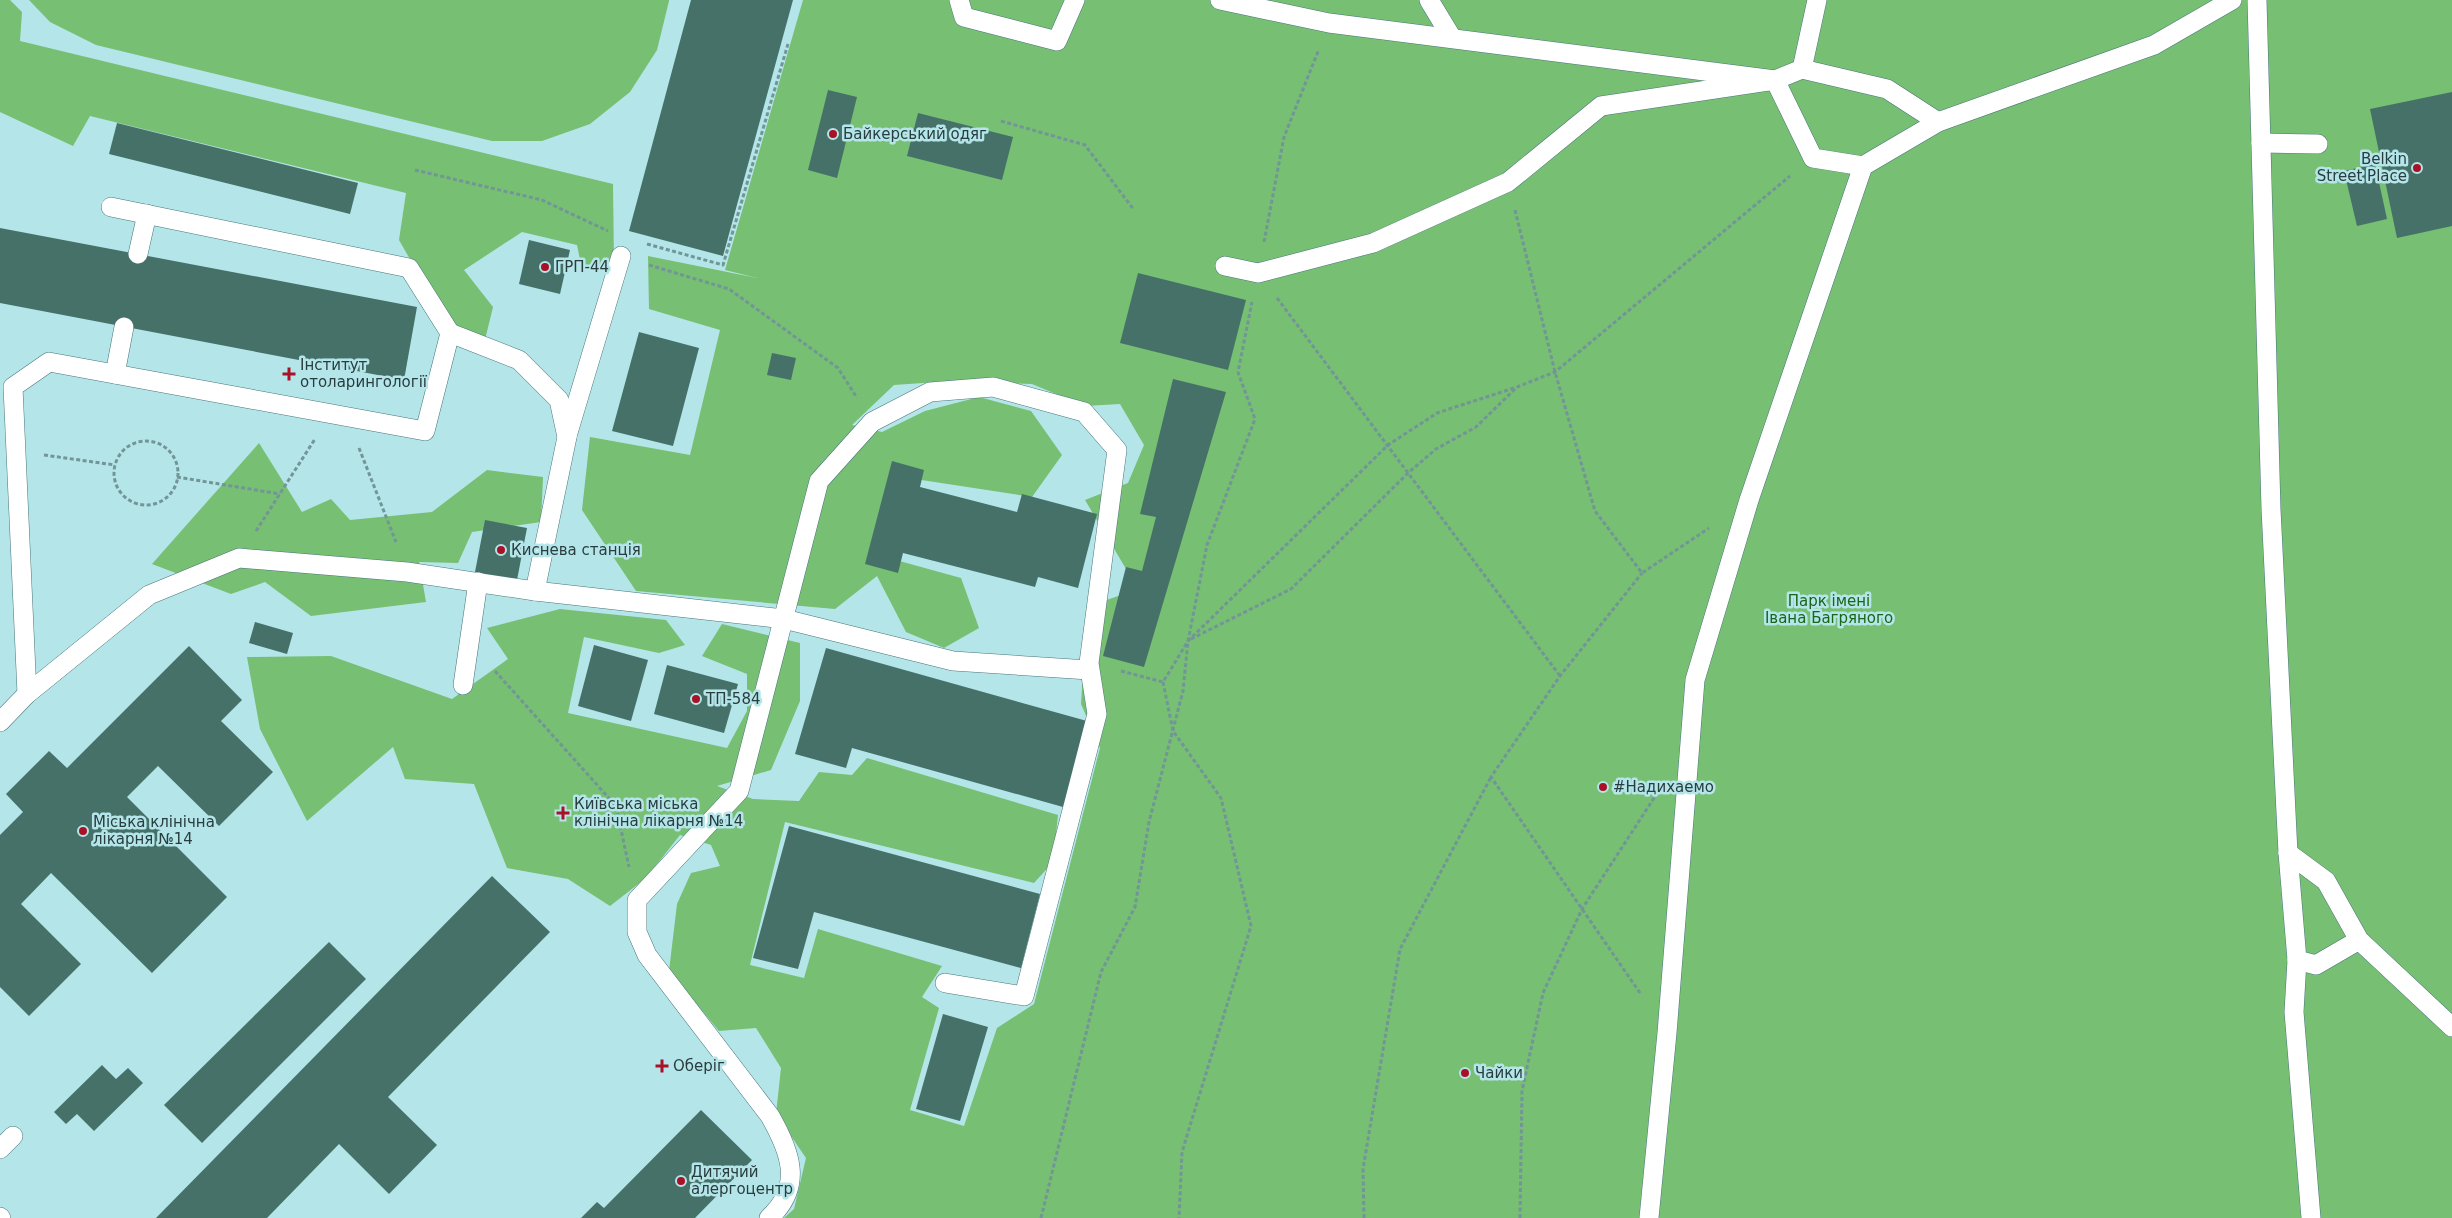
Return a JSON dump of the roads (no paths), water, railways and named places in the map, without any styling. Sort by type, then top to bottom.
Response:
[{"type":"lane","points":[[959,0],[964,17],[1057,41],[1076,0]]},
{"type":"lane","points":[[1220,0],[1329,23],[1775,80]]},
{"type":"lane","points":[[1429,0],[1452,38]]},
{"type":"lane","points":[[1802,69],[1817,0]]},
{"type":"lane","points":[[1775,80],[1812,158],[1863,166],[1938,122],[2154,44],[2232,0]]},
{"type":"lane","points":[[2257,0],[2272,509],[2288,853],[2297,960],[2294,1012],[2311,1218]]},
{"type":"lane","points":[[1225,266],[1258,274],[1373,243],[1508,182],[1601,106],[1775,80],[1802,69],[1887,88],[1938,122]]},
{"type":"lane","points":[[2262,143],[2318,144]]},
{"type":"lane","points":[[1649,1218],[1667,1032],[1695,680],[1749,500],[1863,166]]},
{"type":"lane","points":[[111,207],[409,268],[450,333],[519,360],[559,400],[567,437]]},
{"type":"lane","points":[[138,254],[147,214]]},
{"type":"lane","points":[[535,591],[567,437],[620,256]]},
{"type":"lane","points":[[115,374],[124,327]]},
{"type":"lane","points":[[27,694],[13,387],[49,362],[425,431],[450,333]]},
{"type":"lane","points":[[769,1218],[778,1209],[788,1188],[790,1168],[786,1145],[770,1116],[647,954],[637,932],[637,900],[738,791],[819,481],[872,422],[930,392],[993,387],[1084,412],[1117,450],[1089,666],[1097,714],[1024,996],[945,983]]},
{"type":"lane","points":[[0,722],[27,694],[149,595],[239,558],[407,572],[535,591],[784,619],[953,661],[1089,666]]},
{"type":"lane","points":[[463,685],[478,582]]},
{"type":"lane","points":[[2288,853],[2326,881],[2359,940],[2452,1027]]},
{"type":"lane","points":[[2297,960],[2316,965],[2359,940]]},
{"type":"lane","points":[[0,1149],[13,1136]]},
{"type":"place","name":"Байкерський одяг","points":[[833,134]]},
{"type":"place","name":"Belkin Street Place","points":[[2417,168]]},
{"type":"place","name":"ГРП-44","points":[[545,267]]},
{"type":"place","name":"Інститут отоларингології","points":[[289,374]]},
{"type":"place","name":"Киснева станція","points":[[501,550]]},
{"type":"place","name":"ТП-584","points":[[696,699]]},
{"type":"place","name":"#Надихаемо","points":[[1603,787]]},
{"type":"place","name":"Київська міська клінічна лікарня №14","points":[[563,813]]},
{"type":"place","name":"Міська клінічна лікарня №14","points":[[83,831]]},
{"type":"place","name":"Оберіг","points":[[662,1066]]},
{"type":"place","name":"Чайки","points":[[1465,1073]]},
{"type":"place","name":"Дитячий алергоцентр","points":[[681,1181]]},
{"type":"park label","name":"Парк імені Івана Багряного","points":[[1829,610]]}]
